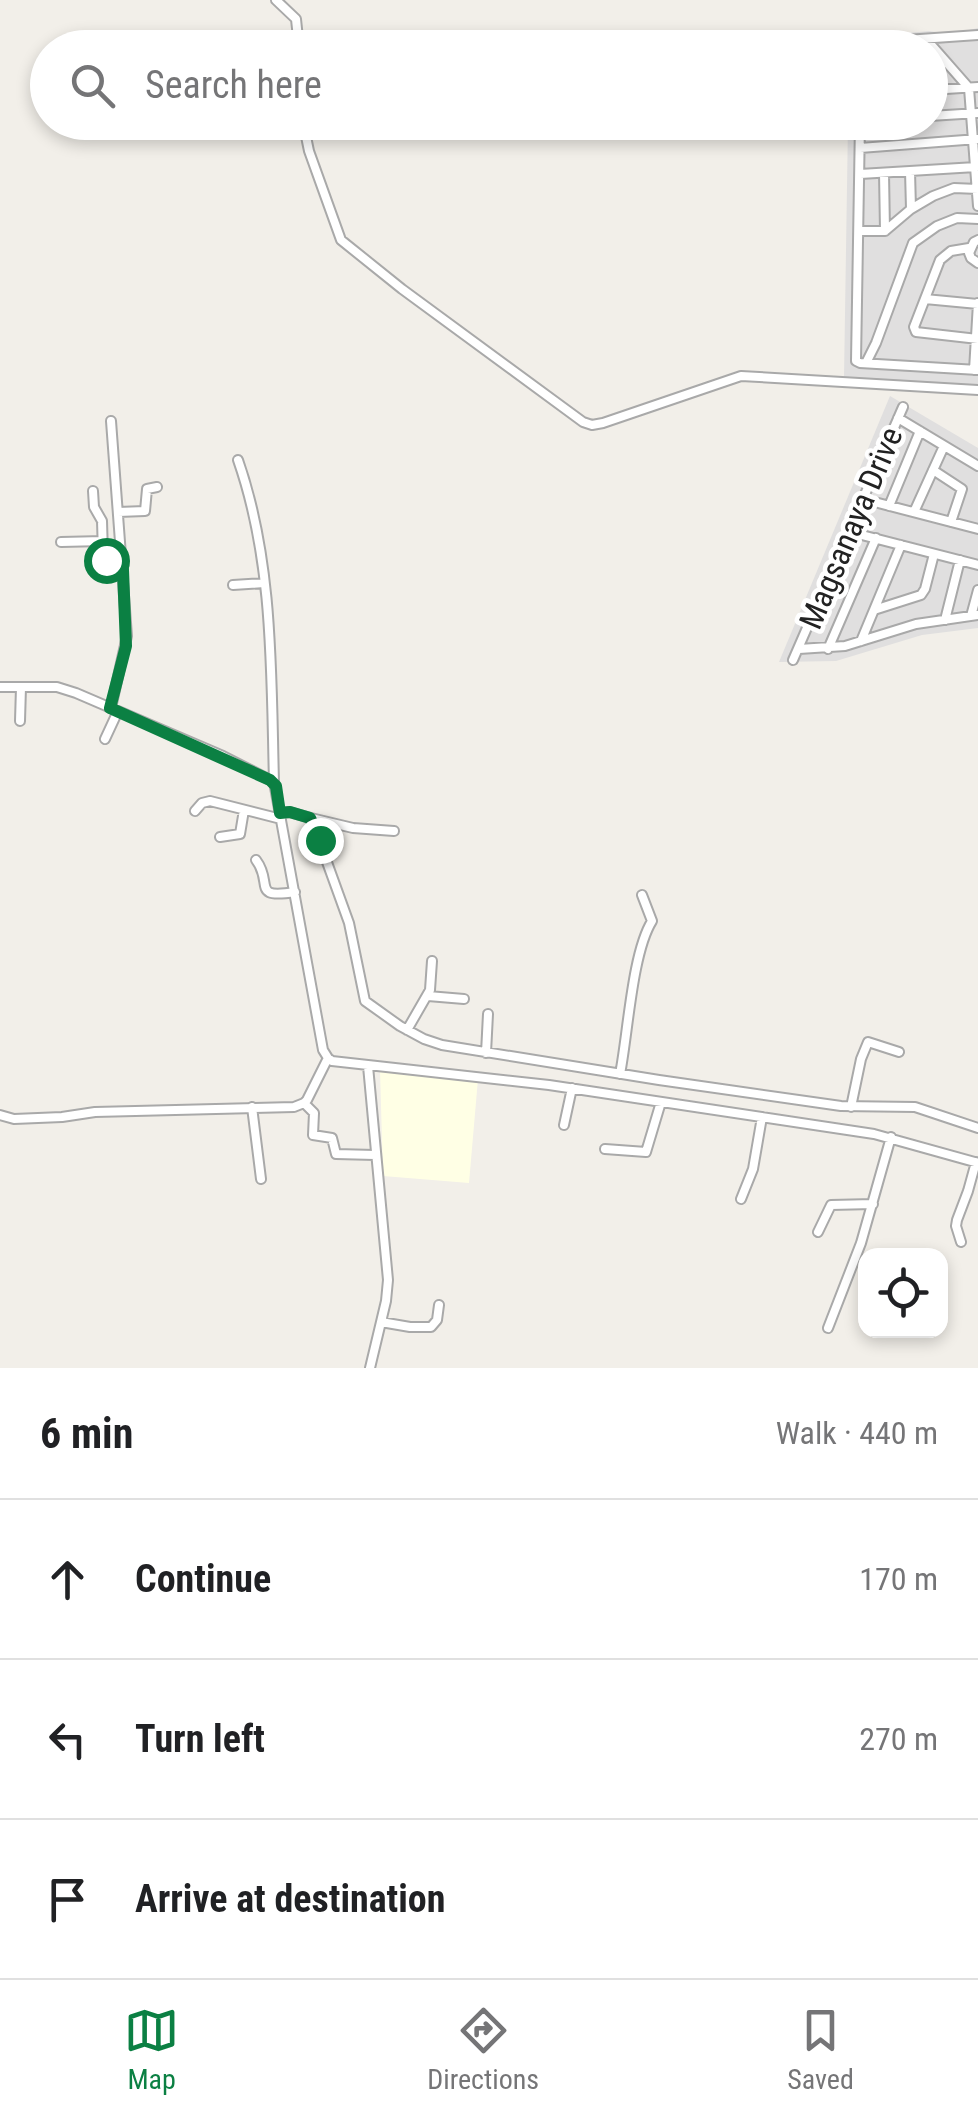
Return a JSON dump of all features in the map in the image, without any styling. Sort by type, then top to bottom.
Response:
[{"type":"street","points":[[276,0],[296,19],[297,30]]},
{"type":"street","points":[[948,38],[978,36]]},
{"type":"street","points":[[948,63],[974,88],[978,206]]},
{"type":"street","points":[[948,89],[974,88]]},
{"type":"street","points":[[948,115],[975,113]]},
{"type":"street","points":[[860,148],[976,139]]},
{"type":"street","points":[[307,140],[341,240],[583,422],[603,423],[741,376],[978,390]]},
{"type":"street","points":[[860,140],[856,360],[976,370],[978,303],[925,299]]},
{"type":"street","points":[[860,174],[976,167]]},
{"type":"street","points":[[910,171],[911,209]]},
{"type":"street","points":[[884,172],[885,230]]},
{"type":"street","points":[[859,231],[885,230],[932,196],[954,188],[977,189]]},
{"type":"street","points":[[866,363],[914,243],[937,226],[957,218],[978,218]]},
{"type":"street","points":[[978,240],[970,248],[971,258],[978,262]]},
{"type":"street","points":[[970,248],[951,252],[940,260],[914,327],[916,332],[977,339]]},
{"type":"street","name":"Magsanaya Drive","points":[[793,660],[903,407]]},
{"type":"street","points":[[898,418],[978,466]]},
{"type":"street","points":[[105,739],[126,646],[111,421]]},
{"type":"street","points":[[889,506],[920,431]]},
{"type":"street","points":[[914,512],[944,446]]},
{"type":"street","points":[[238,460],[260,548],[264,583],[273,672],[274,782],[323,1050],[328,1058],[339,1063],[572,1088],[891,1136],[977,1162],[973,1193],[956,1226],[961,1242]]},
{"type":"street","points":[[933,470],[962,489],[951,522]]},
{"type":"street","points":[[118,512],[146,511],[147,488],[158,487]]},
{"type":"street","points":[[93,491],[94,508],[102,521],[106,560],[110,566],[123,570]]},
{"type":"street","points":[[864,499],[978,529]]},
{"type":"street","points":[[850,532],[978,565]]},
{"type":"street","points":[[828,648],[876,538]]},
{"type":"street","points":[[61,542],[102,542]]},
{"type":"street","points":[[861,641],[901,545]]},
{"type":"street","points":[[874,610],[921,595],[934,554]]},
{"type":"street","points":[[945,620],[960,560]]},
{"type":"street","points":[[233,585],[264,583]]},
{"type":"street","points":[[799,649],[828,648],[916,624],[974,616],[978,590]]},
{"type":"street","points":[[0,687],[64,689],[223,756],[274,782]]},
{"type":"street","points":[[20,721],[21,687]]},
{"type":"street","points":[[196,811],[205,801],[281,816],[290,812],[353,828],[394,831]]},
{"type":"street","points":[[220,838],[240,834],[244,810]]},
{"type":"street","points":[[310,818],[350,922],[364,1002],[407,1030],[442,1045],[620,1074],[851,1107],[915,1107],[978,1128]]},
{"type":"street","points":[[256,860],[269,893],[295,892]]},
{"type":"street","points":[[620,1074],[639,959],[652,921],[642,895]]},
{"type":"street","points":[[407,1030],[428,996],[432,962]]},
{"type":"street","points":[[428,996],[464,999]]},
{"type":"street","points":[[486,1052],[488,1014]]},
{"type":"street","points":[[851,1107],[868,1042],[899,1052]]},
{"type":"street","points":[[0,1114],[14,1119],[94,1112],[294,1106],[304,1103],[328,1058]]},
{"type":"street","points":[[368,1066],[388,1280],[370,1368]]},
{"type":"street","points":[[564,1125],[572,1088]]},
{"type":"street","points":[[605,1149],[646,1152],[661,1102]]},
{"type":"street","points":[[304,1103],[314,1113],[314,1135],[332,1138],[336,1154],[375,1154]]},
{"type":"street","points":[[252,1107],[261,1179]]},
{"type":"street","points":[[741,1199],[753,1169],[762,1117]]},
{"type":"street","points":[[828,1328],[861,1243],[891,1136]]},
{"type":"street","points":[[818,1232],[831,1205],[873,1204]]},
{"type":"street","points":[[381,1322],[432,1328],[439,1305]]},
{"type":"shaded area","points":[[978,28],[978,387],[844,378],[848,140],[948,140],[948,34]]},
{"type":"shaded area","points":[[890,396],[978,448],[978,628],[922,635],[836,661],[779,662]]},
{"type":"shaded area","points":[[380,1070],[478,1079],[469,1183],[383,1176]]},
{"type":"route","points":[[106,560],[110,566],[123,570],[127,636],[110,708],[274,782],[280,813],[310,818],[320,840]]}]
